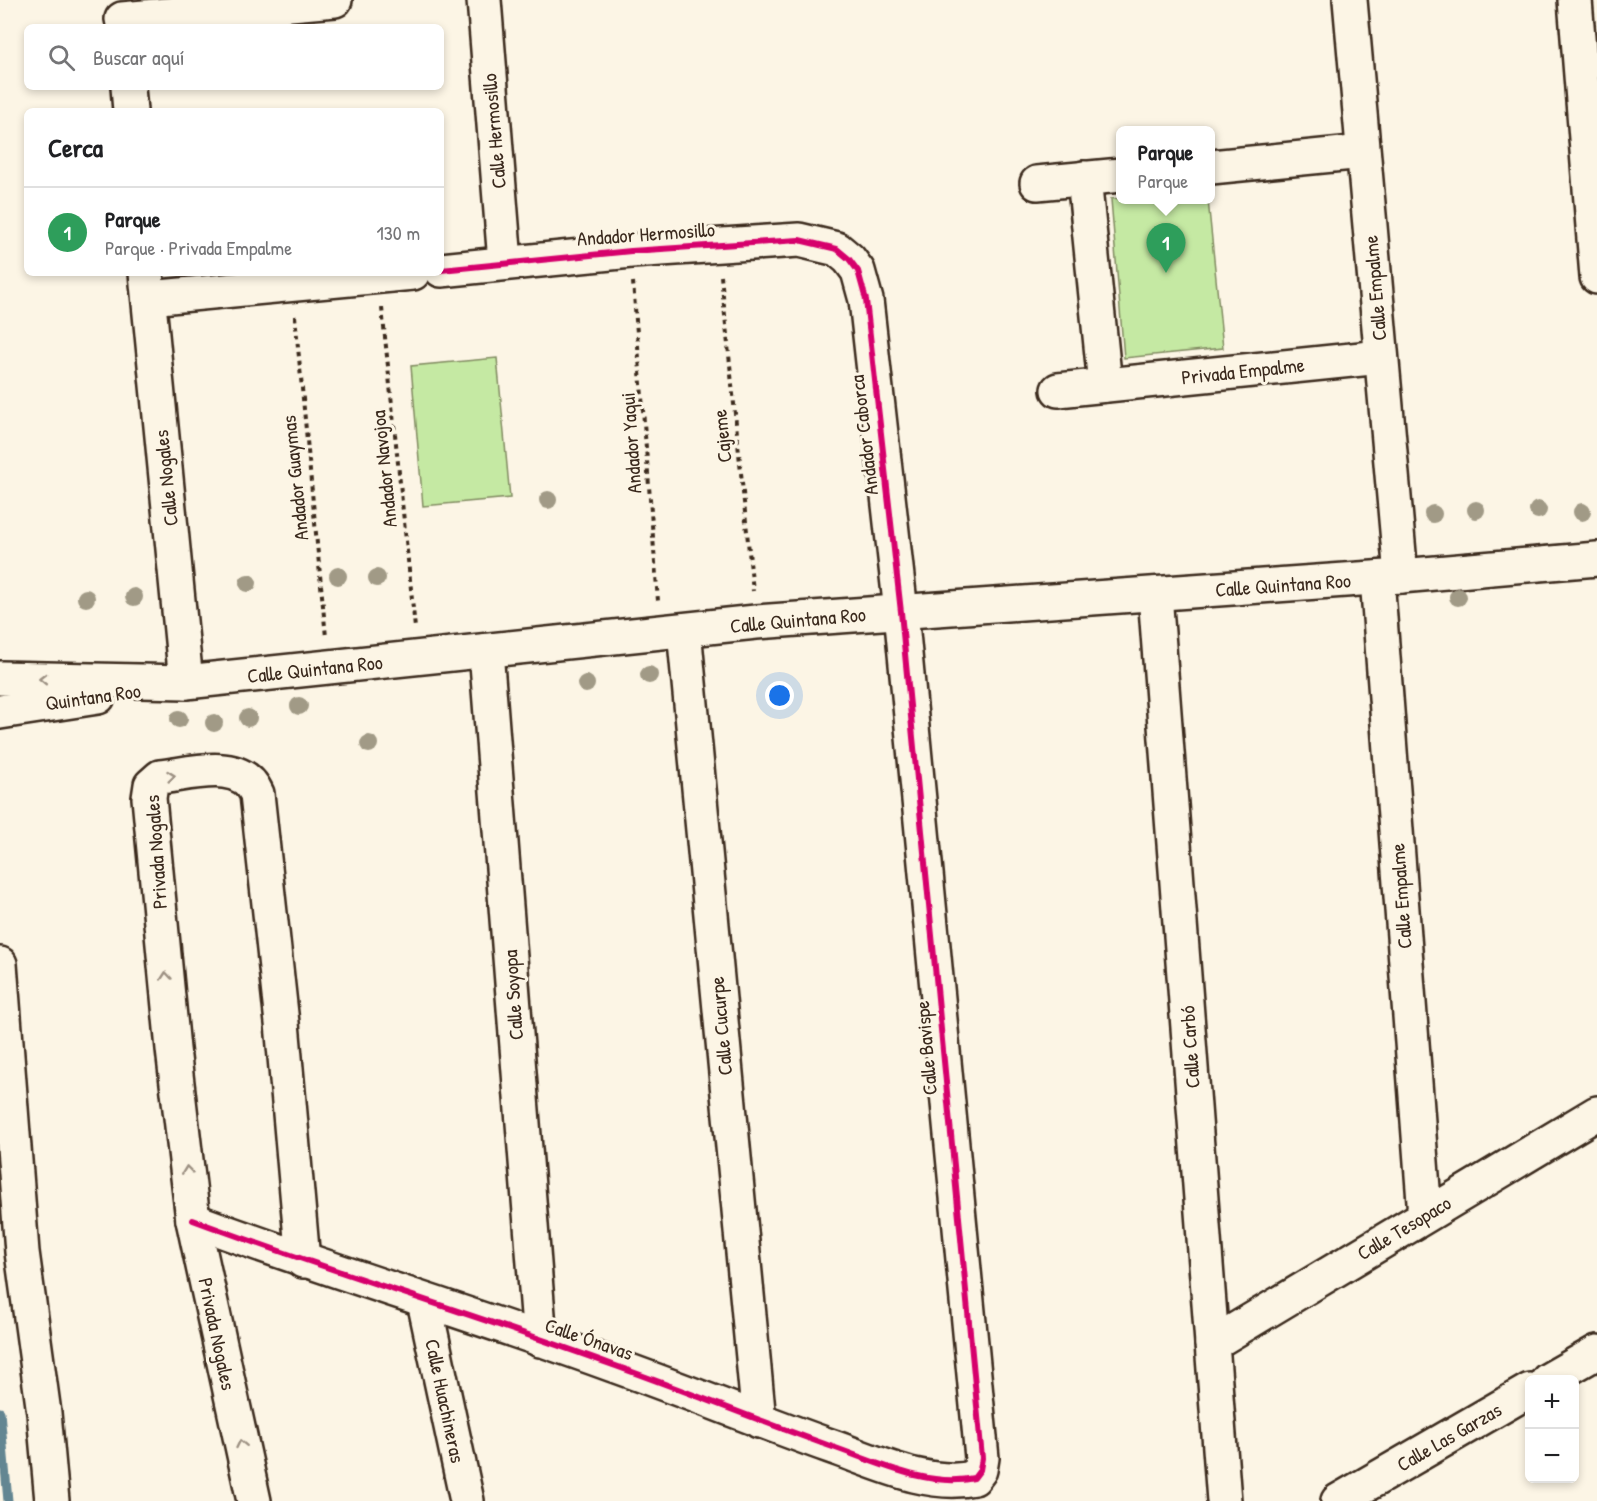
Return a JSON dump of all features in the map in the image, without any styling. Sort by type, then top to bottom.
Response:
[{"type":"street","points":[[121,15],[334,0]]},
{"type":"street","name":"Calle Hermosillo","points":[[484,0],[505,262]]},
{"type":"street","name":"Calle Empalme","points":[[1350,0],[1381,357],[1389,577],[1425,1215]]},
{"type":"street","points":[[1575,0],[1597,277]]},
{"type":"street","points":[[128,90],[130,108]]},
{"type":"street","points":[[1215,166],[1363,152]]},
{"type":"street","points":[[1037,183],[1116,175]]},
{"type":"street","points":[[1084,178],[1105,385]]},
{"type":"street","name":"Andador Hermosillo","points":[[444,270],[631,251],[799,240],[837,249],[849,259]]},
{"type":"street","name":"Andador Caborca","points":[[849,259],[860,278],[866,300],[901,612]]},
{"type":"street","points":[[147,286],[292,285],[388,276]]},
{"type":"street","name":"Calle Nogales","points":[[147,286],[186,682]]},
{"type":"street","name":"Privada Empalme","points":[[1058,390],[1381,357]]},
{"type":"street","name":"Calle Quintana Roo","points":[[0,678],[186,682],[756,622],[1389,577],[1597,559]]},
{"type":"street","name":"Calle Carbó","points":[[1155,594],[1224,1501]]},
{"type":"street","name":"Calle Bavispe","points":[[901,612],[982,1458],[980,1470],[974,1479]]},
{"type":"street","name":"Calle Cucurpe","points":[[672,631],[759,1421]]},
{"type":"street","name":"Calle Soyopa","points":[[486,651],[540,1340]]},
{"type":"street","name":"Quintana Roo","points":[[0,712],[186,682]]},
{"type":"street","name":"Privada Nogales","points":[[254,1501],[193,1220],[173,1049],[149,798],[151,785],[160,777],[233,771],[250,780],[256,794],[282,1023],[303,1261]]},
{"type":"street","points":[[0,964],[22,1252],[44,1413],[52,1501]]},
{"type":"street","name":"Calle Tesopaco","points":[[1212,1344],[1597,1113]]},
{"type":"street","name":"Calle Ónavas","points":[[193,1220],[303,1261],[540,1340],[900,1471],[944,1481],[974,1479]]},
{"type":"street","name":"Calle Huachineras","points":[[424,1301],[466,1501]]},
{"type":"street","points":[[1557,1375],[1597,1352]]},
{"type":"street","name":"Calle Las Garzas","points":[[1338,1501],[1525,1393]]},
{"type":"green space","points":[[1116,198],[1116,204],[1208,204],[1223,348],[1124,358],[1111,199]]},
{"type":"green space","points":[[497,358],[510,498],[423,506],[411,366]]},
{"type":"waterway","points":[[0,1412],[8,1501]]},
{"type":"cycle path","points":[[193,1220],[561,1346],[901,1471],[919,1476],[956,1480],[974,1478],[980,1470],[982,1458],[901,612],[866,300],[858,271],[837,249],[799,240],[631,251],[444,270]]},
{"type":"place","name":"Parque","points":[[1166,273]]}]
